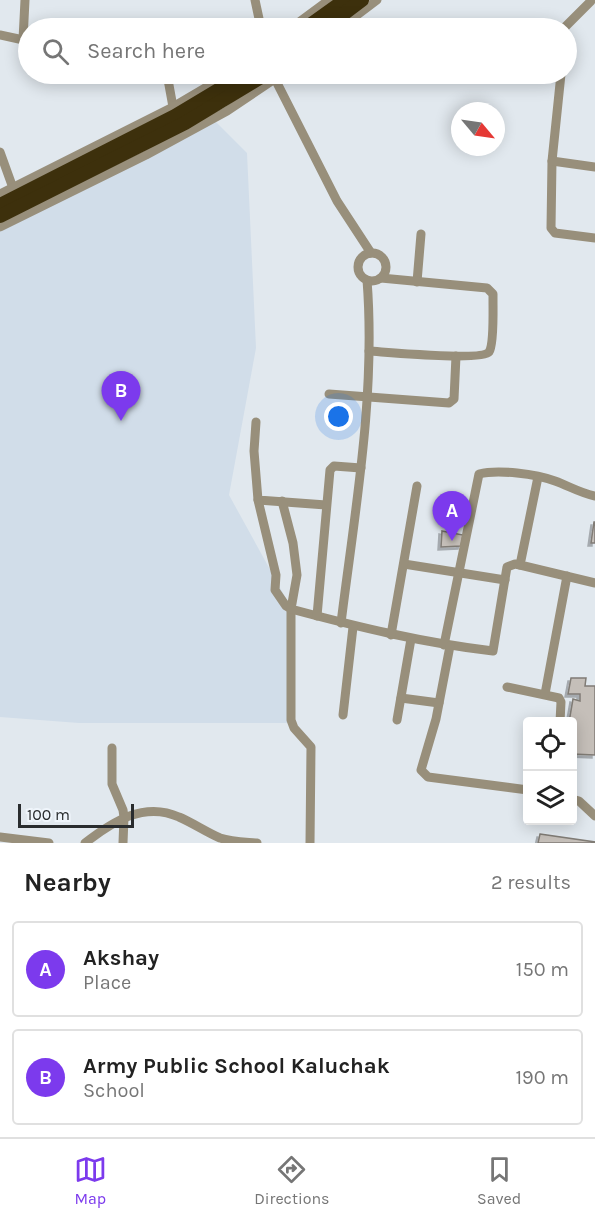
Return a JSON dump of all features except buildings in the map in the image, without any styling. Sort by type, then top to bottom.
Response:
[{"type":"highway","points":[[320,18],[345,0]]},
{"type":"highway","points":[[338,18],[362,0]]},
{"type":"highway","points":[[0,205],[175,116],[228,84]]},
{"type":"highway","points":[[0,216],[257,84]]},
{"type":"street","points":[[25,0],[25,18]]},
{"type":"street","points":[[255,0],[259,18]]},
{"type":"street","points":[[305,18],[329,0]]},
{"type":"street","points":[[353,18],[377,0]]},
{"type":"street","points":[[575,18],[592,3]]},
{"type":"street","points":[[0,35],[18,38]]},
{"type":"street","points":[[170,84],[173,107]]},
{"type":"street","points":[[0,194],[173,107],[212,84]]},
{"type":"street","points":[[0,227],[146,155],[227,111],[262,84]]},
{"type":"street","points":[[278,84],[337,201],[370,253]]},
{"type":"street","points":[[560,84],[552,161],[552,231],[595,238]]},
{"type":"street","points":[[0,152],[12,188]]},
{"type":"street","points":[[552,161],[595,167]]},
{"type":"street","points":[[417,282],[421,234]]},
{"type":"street","points":[[370,253],[380,255],[386,261],[386,271],[377,281],[367,280],[360,274],[358,265],[362,257],[370,253]]},
{"type":"street","points":[[369,351],[482,356],[489,351],[493,294],[487,288],[381,278]]},
{"type":"street","points":[[341,623],[361,468],[367,398],[369,351],[367,280]]},
{"type":"street","points":[[329,394],[452,402],[456,356]]},
{"type":"street","points":[[256,422],[254,451],[258,500],[276,575],[275,590],[286,606],[291,609],[353,627],[447,646],[493,651],[507,567],[515,564],[595,583]]},
{"type":"street","points":[[316,616],[326,505],[332,467],[361,468]]},
{"type":"street","points":[[523,789],[436,779],[424,775],[421,770],[439,703],[459,572],[479,474],[521,474],[538,477],[554,481],[580,493],[595,496]]},
{"type":"street","points":[[520,565],[538,477]]},
{"type":"street","points":[[391,634],[417,486]]},
{"type":"street","points":[[258,500],[326,505]]},
{"type":"street","points":[[282,501],[293,543],[297,575],[291,609],[290,710],[294,728],[310,747],[310,843]]},
{"type":"street","points":[[404,564],[505,580]]},
{"type":"street","points":[[545,694],[567,576]]},
{"type":"street","points":[[343,715],[353,627]]},
{"type":"street","points":[[397,720],[411,639]]},
{"type":"street","points":[[507,687],[555,696],[561,702],[560,717]]},
{"type":"street","points":[[401,698],[439,703]]},
{"type":"street","points":[[112,748],[112,784],[123,810],[123,843]]},
{"type":"street","points":[[577,801],[595,816]]},
{"type":"street","points":[[86,843],[124,817],[148,811],[167,812],[220,838],[257,843]]},
{"type":"street","points":[[0,837],[49,843]]},
{"type":"shaded area","points":[[209,115],[247,153],[256,348],[229,495],[289,604],[287,723],[79,723],[0,717],[0,225]]},
{"type":"place","name":"Army Public School Kaluchak","points":[[121,421]]},
{"type":"place","name":"Akshay","points":[[452,541]]}]
